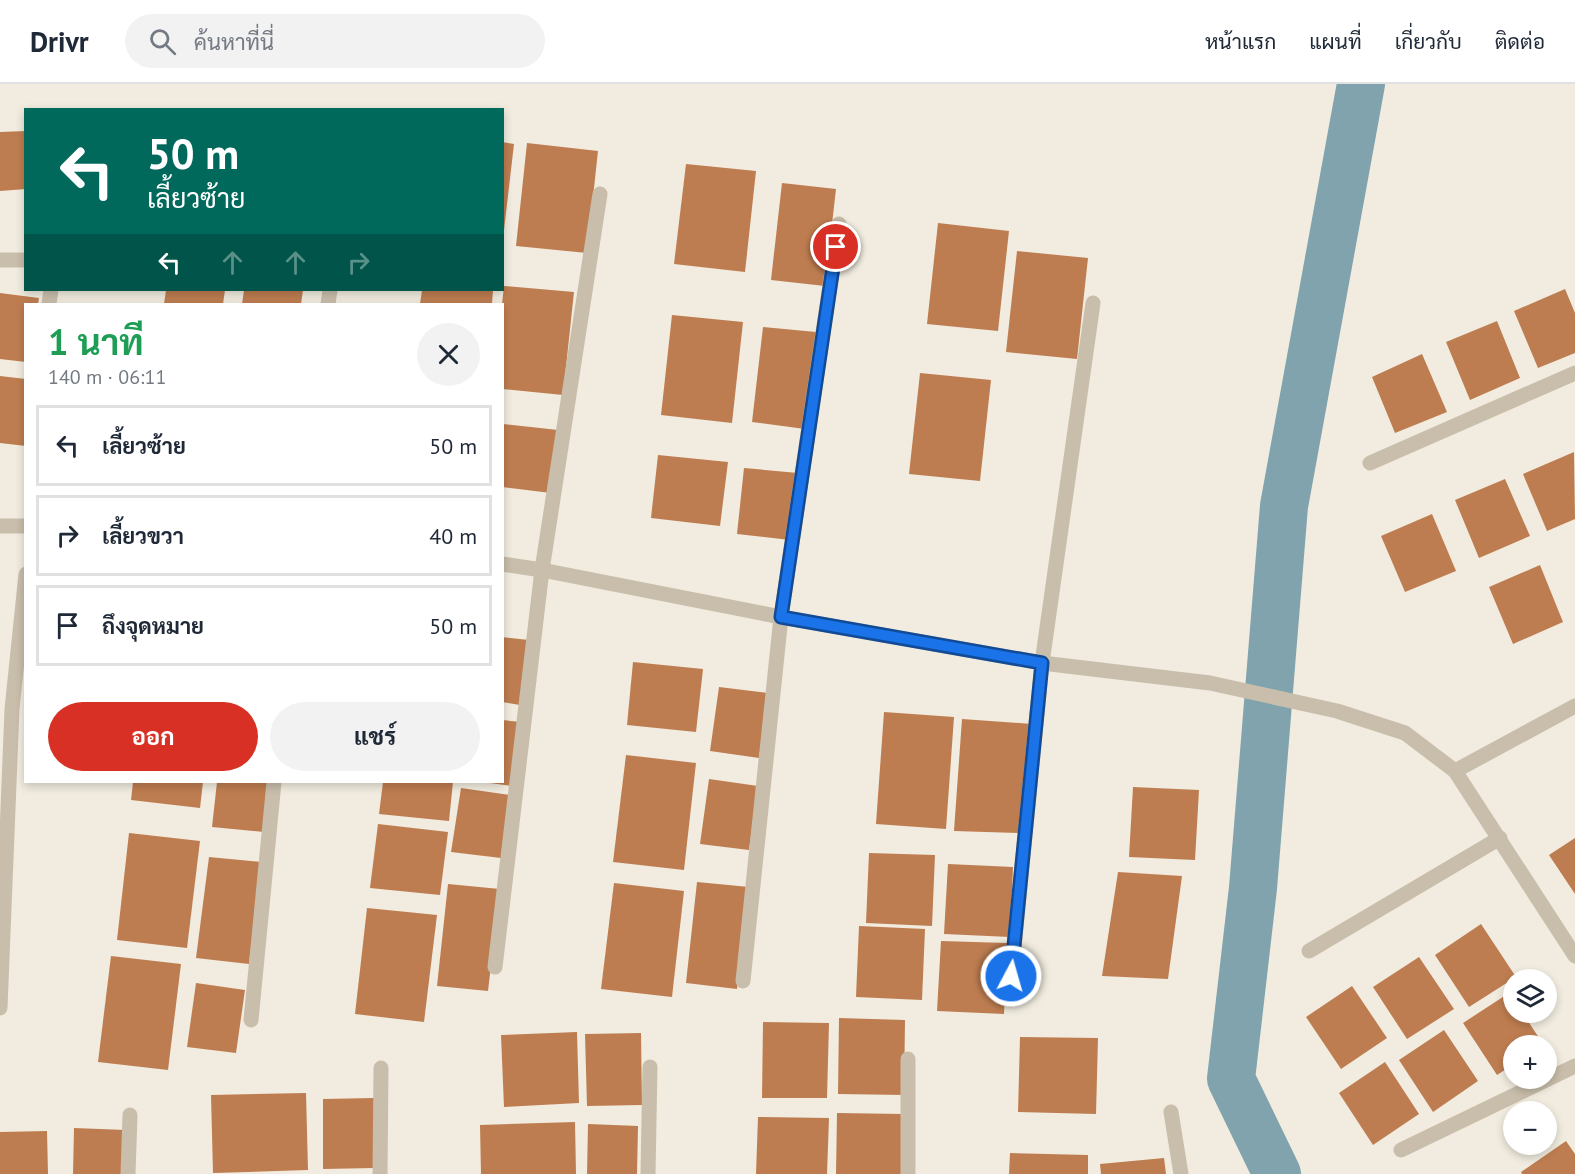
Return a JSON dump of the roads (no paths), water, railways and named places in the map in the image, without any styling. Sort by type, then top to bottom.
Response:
[{"type":"street","points":[[495,967],[542,570],[600,194]]},
{"type":"street","points":[[743,981],[781,617],[839,224]]},
{"type":"street","points":[[0,260],[24,260]]},
{"type":"street","points":[[1009,998],[1042,663],[1093,303]]},
{"type":"street","points":[[1370,464],[1575,372]]},
{"type":"street","points":[[0,526],[24,526]]},
{"type":"street","points":[[504,564],[781,617],[1042,663],[1210,683],[1337,711],[1405,733],[1455,771],[1574,951]]},
{"type":"street","points":[[0,1008],[6,710],[24,588]]},
{"type":"street","points":[[1455,771],[1575,706]]},
{"type":"street","points":[[251,1020],[274,783]]},
{"type":"street","points":[[1309,951],[1500,838]]},
{"type":"street","points":[[908,1059],[908,1174]]},
{"type":"street","points":[[1401,1150],[1575,1066]]},
{"type":"street","points":[[648,1174],[650,1067]]},
{"type":"street","points":[[380,1174],[381,1068]]},
{"type":"street","points":[[1171,1112],[1181,1174]]},
{"type":"street","points":[[128,1174],[130,1115]]},
{"type":"waterway","points":[[1277,1174],[1231,1079],[1253,888],[1284,506],[1361,84]]}]
